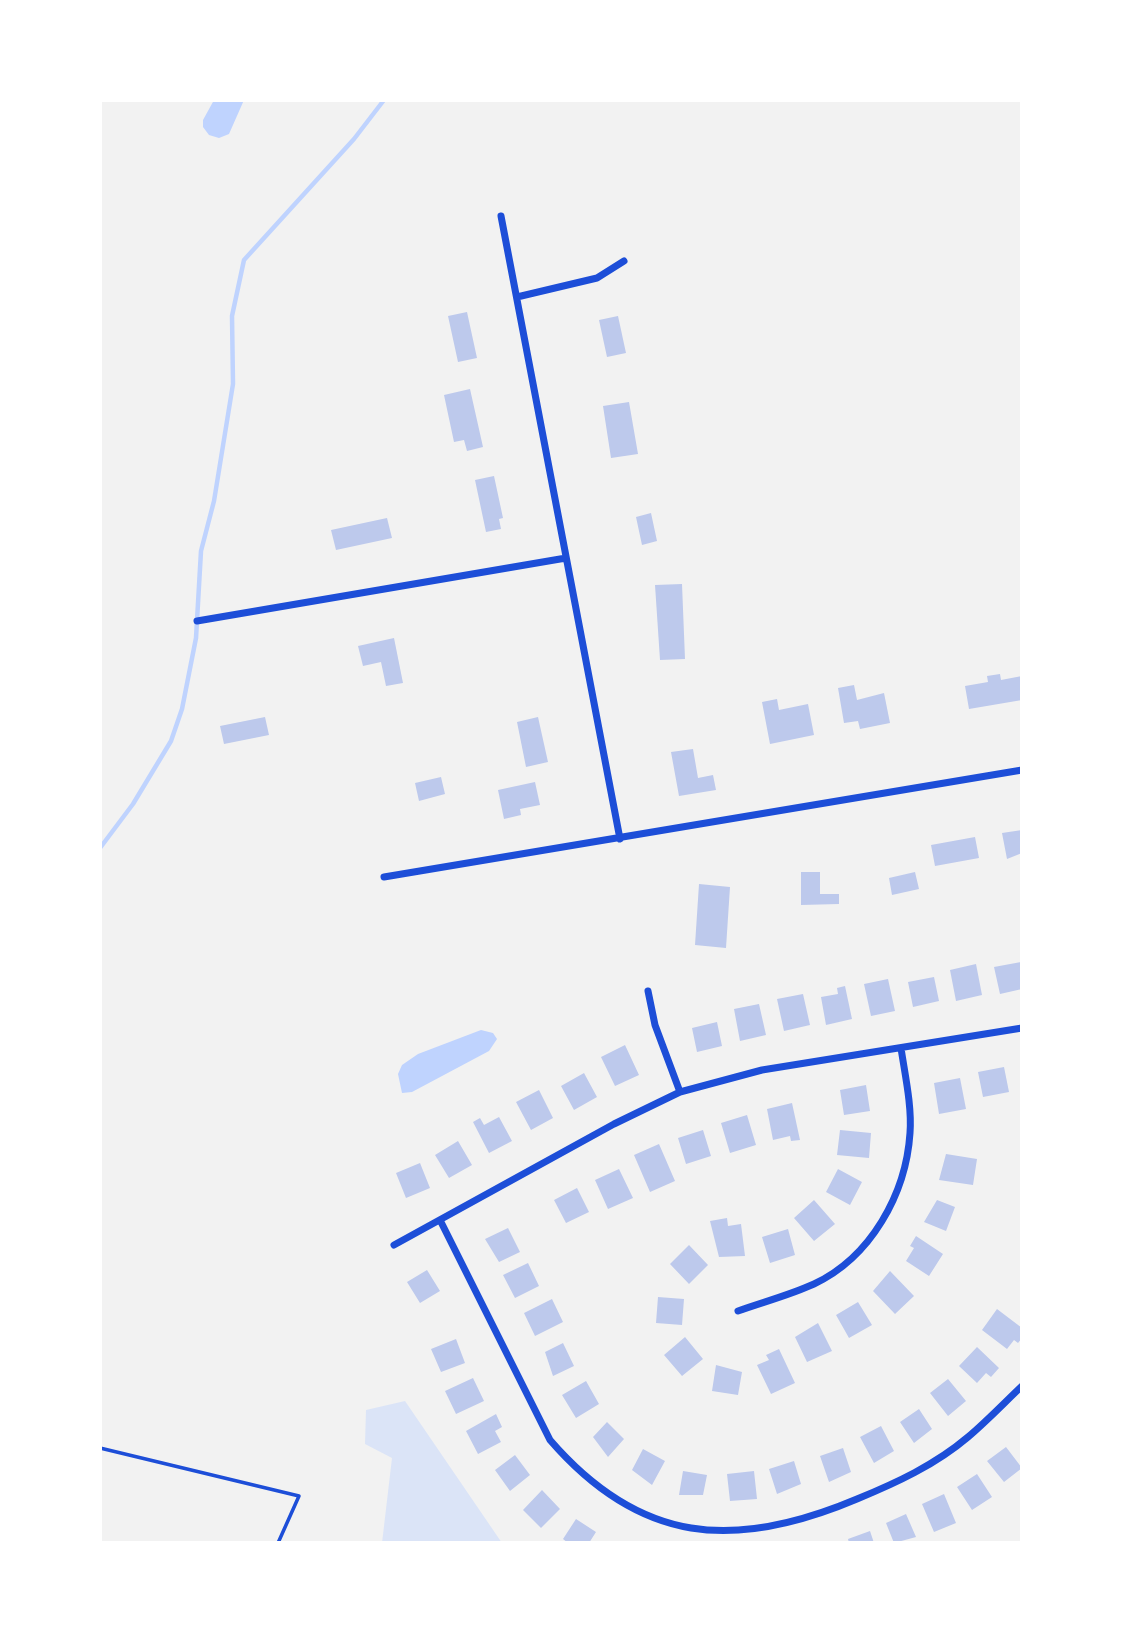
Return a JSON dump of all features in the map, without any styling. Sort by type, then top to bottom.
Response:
[{"type":"street","points":[[501,216],[620,839]]},
{"type":"street","points":[[517,297],[597,278],[624,261]]},
{"type":"street","points":[[197,621],[566,558]]},
{"type":"street","points":[[384,877],[1022,770]]},
{"type":"street","points":[[648,991],[655,1025],[680,1092]]},
{"type":"street","points":[[394,1245],[614,1124],[680,1092],[762,1070],[1022,1028]]},
{"type":"street","points":[[738,1311],[814,1283],[836,1270],[857,1254],[888,1213],[904,1173],[911,1131],[901,1048]]},
{"type":"street","points":[[440,1222],[550,1440],[574,1468],[599,1490],[626,1507],[685,1528],[733,1531],[781,1526],[827,1512],[874,1492],[934,1461],[967,1438],[1022,1386]]},
{"type":"lane","points":[[100,1448],[299,1496],[278,1543]]},
{"type":"shaded area","points":[[405,1401],[502,1543],[382,1543],[392,1458],[365,1444],[366,1410]]},
{"type":"water","points":[[214,100],[244,100],[229,134],[219,138],[209,135],[203,127],[203,120]]},
{"type":"water","points":[[481,1030],[493,1033],[497,1039],[489,1051],[412,1092],[402,1093],[398,1074],[402,1065],[418,1054]]},
{"type":"building","points":[[467,312],[477,358],[458,362],[448,316]]},
{"type":"building","points":[[618,316],[626,353],[607,357],[599,320]]},
{"type":"building","points":[[470,389],[483,447],[467,451],[464,440],[454,442],[444,395]]},
{"type":"building","points":[[629,402],[638,454],[611,458],[603,406]]},
{"type":"building","points":[[494,476],[503,518],[499,519],[501,529],[486,532],[475,480]]},
{"type":"building","points":[[651,513],[657,541],[642,545],[636,517]]},
{"type":"building","points":[[387,518],[392,538],[336,550],[331,530]]},
{"type":"building","points":[[682,584],[685,659],[660,660],[655,585]]},
{"type":"building","points":[[394,638],[403,683],[386,686],[381,662],[363,666],[358,646]]},
{"type":"building","points":[[1000,674],[1001,680],[1022,676],[1022,700],[969,709],[965,686],[988,682],[987,676]]},
{"type":"building","points":[[854,685],[857,700],[884,693],[890,723],[860,729],[858,721],[844,723],[838,688]]},
{"type":"building","points":[[777,699],[779,710],[808,704],[814,735],[770,744],[762,702]]},
{"type":"building","points":[[265,717],[269,735],[224,744],[220,726]]},
{"type":"building","points":[[538,717],[548,762],[526,767],[517,722]]},
{"type":"building","points":[[693,749],[698,778],[713,775],[716,790],[679,796],[671,752]]},
{"type":"building","points":[[441,777],[445,794],[419,801],[415,783]]},
{"type":"building","points":[[535,782],[540,805],[520,809],[521,815],[504,819],[498,790]]},
{"type":"building","points":[[1022,830],[1022,853],[1007,859],[1002,833]]},
{"type":"building","points":[[975,837],[979,858],[935,866],[931,845]]},
{"type":"building","points":[[801,872],[820,872],[820,894],[839,894],[839,904],[801,905]]},
{"type":"building","points":[[915,872],[919,889],[892,895],[889,878]]},
{"type":"building","points":[[699,884],[730,887],[726,948],[695,945]]},
{"type":"building","points":[[1021,962],[1022,989],[1000,994],[994,967]]},
{"type":"building","points":[[976,964],[982,995],[956,1001],[950,970]]},
{"type":"building","points":[[934,977],[939,1001],[913,1007],[908,982]]},
{"type":"building","points":[[888,979],[895,1011],[871,1016],[864,984]]},
{"type":"building","points":[[845,986],[852,1019],[826,1025],[821,997],[838,994],[837,988]]},
{"type":"building","points":[[803,994],[810,1025],[784,1031],[777,999]]},
{"type":"building","points":[[759,1004],[766,1035],[740,1041],[734,1009]]},
{"type":"building","points":[[717,1022],[722,1046],[697,1052],[692,1028]]},
{"type":"building","points":[[625,1045],[639,1075],[615,1086],[601,1057]]},
{"type":"building","points":[[1004,1067],[1009,1092],[983,1097],[978,1072]]},
{"type":"building","points":[[584,1073],[597,1097],[574,1110],[561,1086]]},
{"type":"building","points":[[960,1078],[966,1109],[939,1114],[934,1083]]},
{"type":"building","points":[[866,1085],[870,1111],[844,1115],[840,1090]]},
{"type":"building","points":[[539,1090],[553,1118],[531,1130],[516,1102]]},
{"type":"building","points":[[792,1103],[800,1140],[791,1141],[790,1136],[773,1140],[767,1109]]},
{"type":"building","points":[[747,1115],[756,1145],[730,1153],[721,1123]]},
{"type":"building","points":[[499,1117],[512,1141],[489,1153],[473,1122],[480,1118],[484,1125]]},
{"type":"building","points":[[703,1130],[711,1156],[686,1164],[678,1138]]},
{"type":"building","points":[[840,1130],[871,1133],[869,1158],[837,1155]]},
{"type":"building","points":[[458,1141],[472,1165],[449,1178],[435,1155]]},
{"type":"building","points":[[659,1144],[675,1181],[650,1192],[634,1155]]},
{"type":"building","points":[[946,1154],[977,1159],[973,1185],[939,1180]]},
{"type":"building","points":[[420,1163],[430,1188],[406,1198],[396,1173]]},
{"type":"building","points":[[619,1169],[633,1198],[608,1209],[595,1180]]},
{"type":"building","points":[[838,1169],[862,1182],[850,1205],[826,1192]]},
{"type":"building","points":[[577,1188],[589,1212],[566,1223],[554,1200]]},
{"type":"building","points":[[814,1200],[835,1224],[814,1241],[794,1218]]},
{"type":"building","points":[[937,1200],[955,1207],[946,1231],[924,1222]]},
{"type":"building","points":[[727,1218],[728,1226],[741,1224],[745,1256],[719,1257],[710,1221]]},
{"type":"building","points":[[508,1228],[520,1252],[499,1262],[485,1239]]},
{"type":"building","points":[[788,1229],[795,1255],[770,1263],[762,1237]]},
{"type":"building","points":[[916,1236],[943,1254],[929,1276],[906,1261],[914,1248],[910,1246]]},
{"type":"building","points":[[689,1245],[708,1265],[689,1284],[670,1264]]},
{"type":"building","points":[[528,1263],[539,1286],[515,1298],[503,1275]]},
{"type":"building","points":[[427,1270],[440,1291],[420,1303],[407,1282]]},
{"type":"building","points":[[890,1271],[914,1296],[895,1314],[873,1291]]},
{"type":"building","points":[[658,1297],[684,1299],[682,1325],[656,1323]]},
{"type":"building","points":[[552,1299],[563,1322],[535,1336],[524,1313]]},
{"type":"building","points":[[858,1302],[872,1325],[849,1338],[836,1315]]},
{"type":"building","points":[[997,1309],[1022,1328],[1022,1338],[1018,1343],[1014,1340],[1007,1349],[982,1330]]},
{"type":"building","points":[[818,1323],[832,1351],[807,1362],[795,1337]]},
{"type":"building","points":[[685,1337],[703,1359],[682,1376],[664,1355]]},
{"type":"building","points":[[456,1339],[465,1363],[441,1372],[431,1349]]},
{"type":"building","points":[[563,1343],[574,1366],[553,1376],[545,1352]]},
{"type":"building","points":[[977,1347],[999,1368],[991,1377],[986,1373],[977,1383],[959,1366]]},
{"type":"building","points":[[779,1349],[795,1383],[771,1394],[757,1365],[769,1360],[766,1355]]},
{"type":"building","points":[[716,1365],[742,1372],[738,1395],[712,1391]]},
{"type":"building","points":[[473,1378],[484,1401],[456,1414],[445,1391]]},
{"type":"building","points":[[948,1379],[966,1401],[948,1416],[930,1393]]},
{"type":"building","points":[[586,1381],[599,1404],[576,1418],[562,1395]]},
{"type":"building","points":[[919,1409],[932,1429],[914,1443],[900,1422]]},
{"type":"building","points":[[496,1414],[502,1427],[495,1431],[501,1442],[478,1454],[466,1431]]},
{"type":"building","points":[[607,1422],[624,1439],[608,1457],[593,1437]]},
{"type":"building","points":[[881,1426],[894,1451],[874,1463],[860,1437]]},
{"type":"building","points":[[1006,1447],[1022,1468],[1004,1482],[987,1461]]},
{"type":"building","points":[[843,1448],[851,1472],[829,1482],[820,1456]]},
{"type":"building","points":[[643,1449],[665,1461],[652,1485],[632,1470]]},
{"type":"building","points":[[515,1455],[530,1475],[510,1491],[495,1470]]},
{"type":"building","points":[[794,1461],[801,1484],[777,1494],[769,1469]]},
{"type":"building","points":[[683,1471],[707,1475],[703,1495],[679,1495]]},
{"type":"building","points":[[754,1471],[757,1499],[730,1501],[727,1474]]},
{"type":"building","points":[[977,1474],[992,1497],[972,1510],[957,1487]]},
{"type":"building","points":[[542,1490],[560,1509],[541,1528],[523,1510]]},
{"type":"building","points":[[944,1494],[956,1523],[934,1532],[922,1504]]},
{"type":"building","points":[[906,1514],[916,1537],[894,1543],[886,1523]]},
{"type":"building","points":[[576,1519],[596,1532],[589,1543],[568,1543],[563,1539]]},
{"type":"building","points":[[870,1531],[874,1543],[849,1543],[848,1539]]},
{"type":"waterway","points":[[100,848],[133,804],[171,741],[182,709],[196,638],[201,551],[214,501],[233,384],[232,316],[244,260],[354,139],[384,100]]}]
